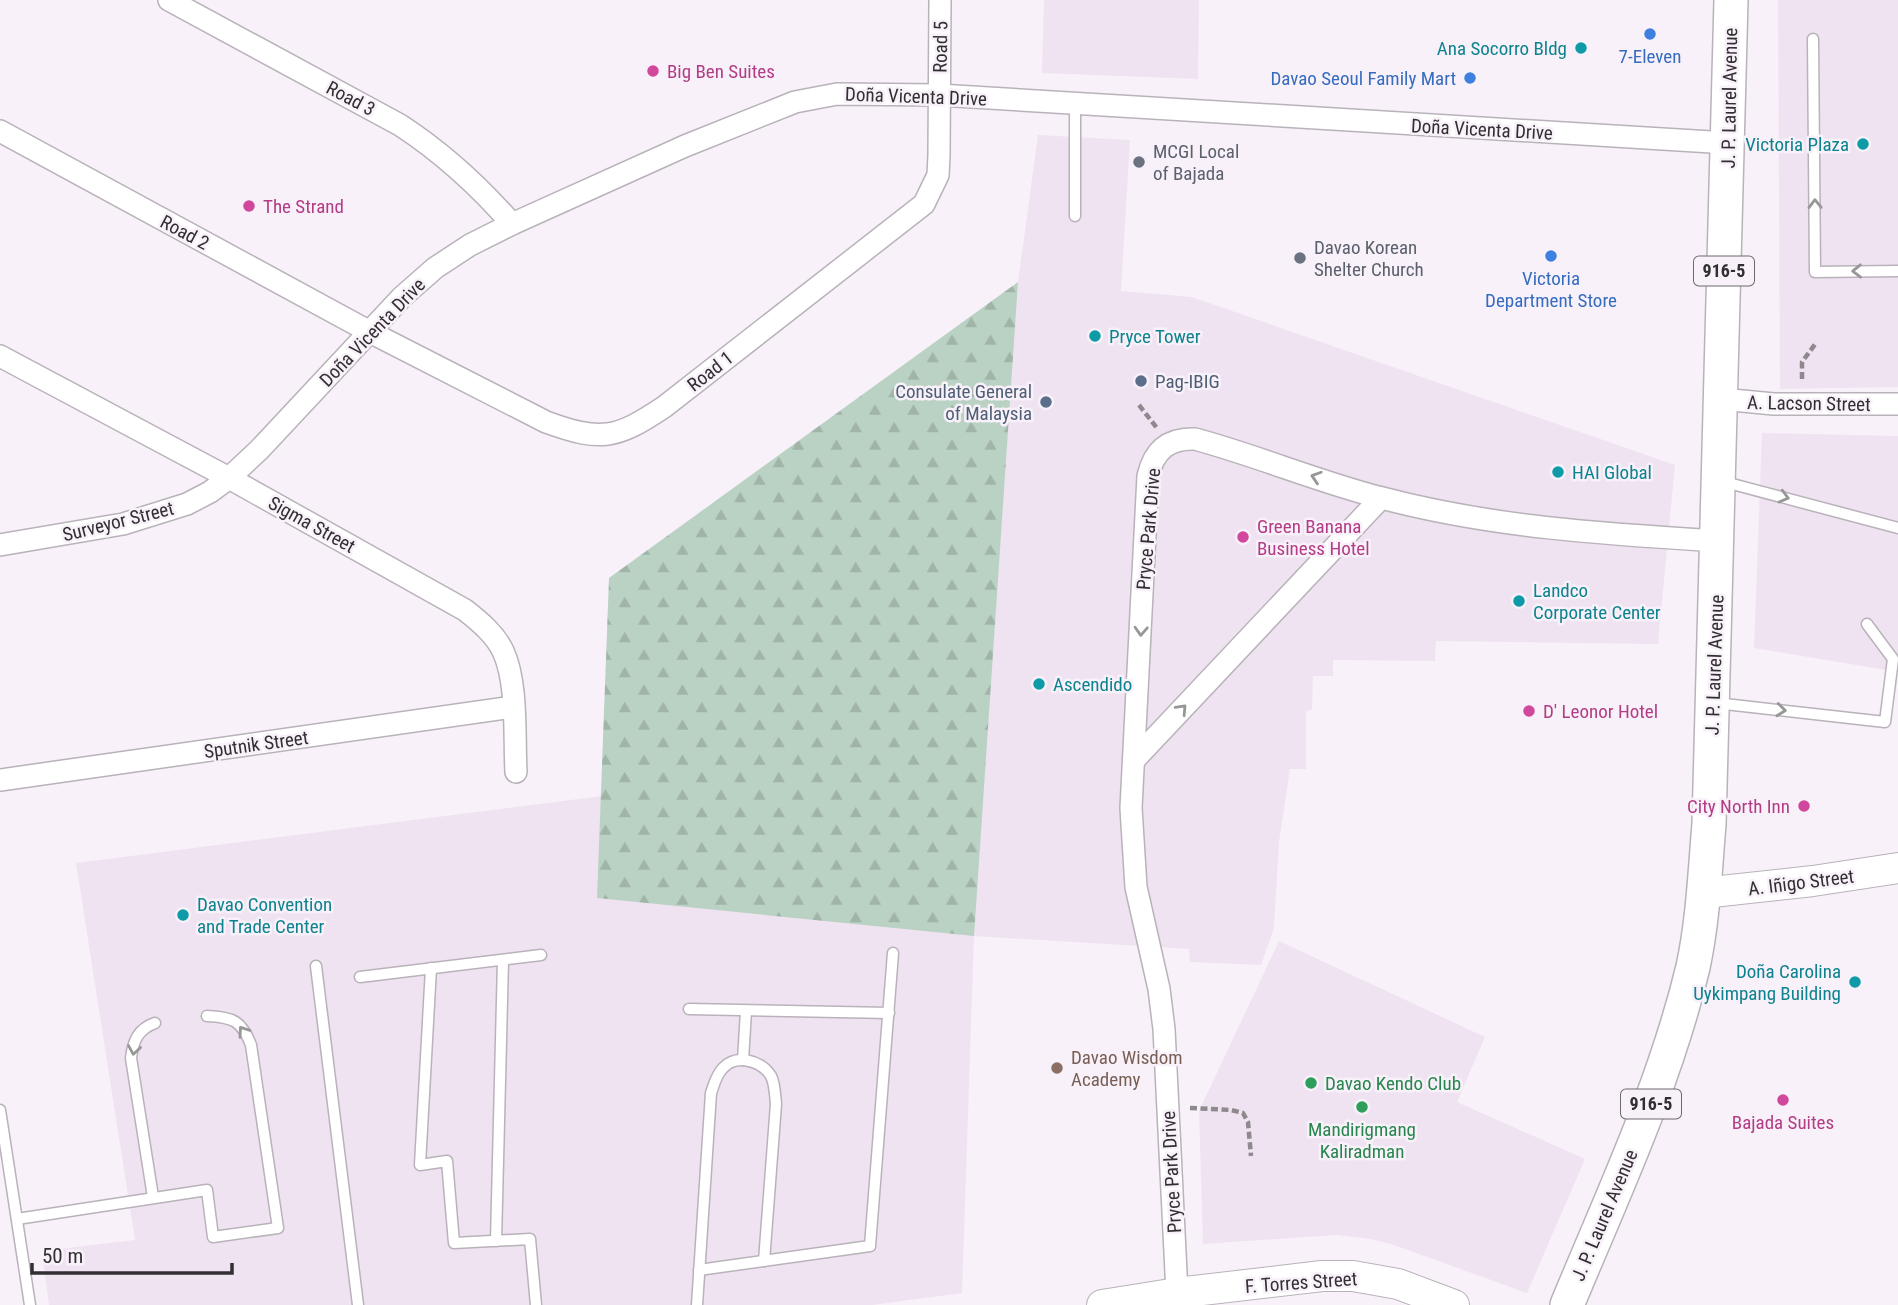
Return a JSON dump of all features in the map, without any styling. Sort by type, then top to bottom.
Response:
[{"type":"main road","name":"J. P. Laurel Avenue","points":[[1567,1305],[1650,1105],[1674,1036],[1693,965],[1703,893],[1709,824],[1713,703],[1731,0]]},
{"type":"main road","name":"A. Iñigo Street","points":[[1703,893],[1898,869]]},
{"type":"main road","name":"F. Torres Street","points":[[1102,1305],[1322,1276],[1353,1276],[1398,1284],[1454,1305]]},
{"type":"street","name":"Road 3","points":[[169,0],[400,125],[434,147],[488,196],[512,224]]},
{"type":"street","name":"Road 5","points":[[939,95],[940,0]]},
{"type":"street","name":"Doña Vicenta Drive","points":[[229,478],[305,402],[402,297],[435,268],[470,244],[685,146],[795,102],[837,94],[939,95],[1728,144]]},
{"type":"street","name":"Road 1","points":[[370,331],[546,422],[572,432],[595,436],[619,433],[639,424],[664,407],[924,204],[938,175],[939,95]]},
{"type":"street","name":"Road 2","points":[[0,131],[370,331]]},
{"type":"street","name":"Sigma Street","points":[[0,356],[229,478],[466,610],[485,626],[503,650],[511,677],[516,772]]},
{"type":"street","name":"A. Lacson Street","points":[[1721,400],[1774,404],[1898,404]]},
{"type":"street","name":"Pryce Park Drive","points":[[1177,1293],[1159,989],[1136,887],[1131,808],[1148,475],[1158,452],[1168,442],[1181,438],[1195,439],[1381,498],[1489,520],[1718,541]]},
{"type":"street","name":"Surveyor Street","points":[[0,545],[71,534],[158,515],[187,504],[229,478]]},
{"type":"street","points":[[1135,759],[1381,498]]},
{"type":"street","name":"Sputnik Street","points":[[0,780],[513,707]]},
{"type":"lane","points":[[1813,39],[1815,272],[1898,271]]},
{"type":"lane","points":[[1075,104],[1075,216]]},
{"type":"lane","points":[[1718,480],[1898,528]]},
{"type":"lane","points":[[1713,703],[1885,722],[1893,659],[1867,624]]},
{"type":"lane","points":[[699,1270],[870,1246],[893,953]]},
{"type":"lane","points":[[360,977],[541,955]]},
{"type":"lane","points":[[496,1241],[503,960]]},
{"type":"lane","points":[[316,966],[358,1305]]},
{"type":"lane","points":[[431,968],[420,1165],[447,1161],[454,1243],[530,1239],[536,1305]]},
{"type":"lane","points":[[689,1009],[889,1013]]},
{"type":"lane","points":[[743,1060],[746,1011]]},
{"type":"lane","points":[[17,1219],[207,1189],[214,1237],[278,1228],[251,1045],[245,1030],[234,1020],[207,1016]]},
{"type":"lane","points":[[153,1197],[132,1047],[137,1035],[145,1027],[155,1023]]},
{"type":"lane","points":[[697,1305],[711,1093],[721,1069],[731,1062],[743,1060],[758,1064],[770,1075],[775,1095],[764,1261]]},
{"type":"lane","points":[[0,1113],[30,1305]]},
{"type":"path","points":[[1802,379],[1802,362],[1816,343]]},
{"type":"path","points":[[1168,1106],[1243,1113],[1248,1122],[1251,1156]]},
{"type":"shaded area","points":[[1044,0],[1199,0],[1198,79],[1042,73]]},
{"type":"shaded area","points":[[1778,0],[1898,0],[1898,387],[1780,389]]},
{"type":"shaded area","points":[[1038,135],[1130,140],[1121,291],[1192,297],[1675,465],[1658,644],[1436,641],[1435,661],[1333,660],[1333,676],[1313,676],[1312,710],[1306,711],[1306,769],[1290,769],[1279,842],[1274,928],[1261,965],[1190,962],[1189,949],[974,936],[962,1293],[872,1305],[49,1305],[42,1251],[135,1240],[76,863],[602,796],[1018,282]]},
{"type":"shaded area","points":[[1762,433],[1898,436],[1898,672],[1754,648]]},
{"type":"shaded area","points":[[1279,941],[1485,1037],[1457,1102],[1585,1159],[1527,1293],[1371,1239],[1337,1235],[1203,1244],[1199,1111]]},
{"type":"green space","points":[[1018,282],[974,936],[597,898],[609,578]]},
{"type":"place","name":"7-Eleven","points":[[1650,34]]},
{"type":"place","name":"Ana Socorro Bldg","points":[[1581,48]]},
{"type":"place","name":"Big Ben Suites","points":[[653,71]]},
{"type":"place","name":"Davao Seoul Family Mart","points":[[1470,78]]},
{"type":"place","name":"Victoria Plaza","points":[[1863,144]]},
{"type":"place","name":"MCGI Local of Bajada","points":[[1139,162]]},
{"type":"place","name":"The Strand","points":[[249,206]]},
{"type":"place","name":"Victoria Department Store","points":[[1551,256]]},
{"type":"place","name":"Davao Korean Shelter Church","points":[[1300,258]]},
{"type":"place","name":"Pryce Tower","points":[[1095,336]]},
{"type":"place","name":"Pag-IBIG","points":[[1141,381]]},
{"type":"place","name":"Consulate General of Malaysia","points":[[1046,402]]},
{"type":"place","name":"HAI Global","points":[[1558,472]]},
{"type":"place","name":"Green Banana Business Hotel","points":[[1243,537]]},
{"type":"place","name":"Landco Corporate Center","points":[[1519,601]]},
{"type":"place","name":"Ascendido","points":[[1039,684]]},
{"type":"place","name":"D' Leonor Hotel","points":[[1529,711]]},
{"type":"place","name":"City North Inn","points":[[1804,806]]},
{"type":"place","name":"Davao Convention and Trade Center","points":[[183,915]]},
{"type":"place","name":"Doña Carolina Uykimpang Building","points":[[1855,982]]},
{"type":"place","name":"Davao Wisdom Academy","points":[[1057,1068]]},
{"type":"place","name":"Davao Kendo Club","points":[[1311,1083]]},
{"type":"place","name":"Bajada Suites","points":[[1783,1100]]},
{"type":"place","name":"Mandirigmang Kaliradman","points":[[1362,1107]]}]
